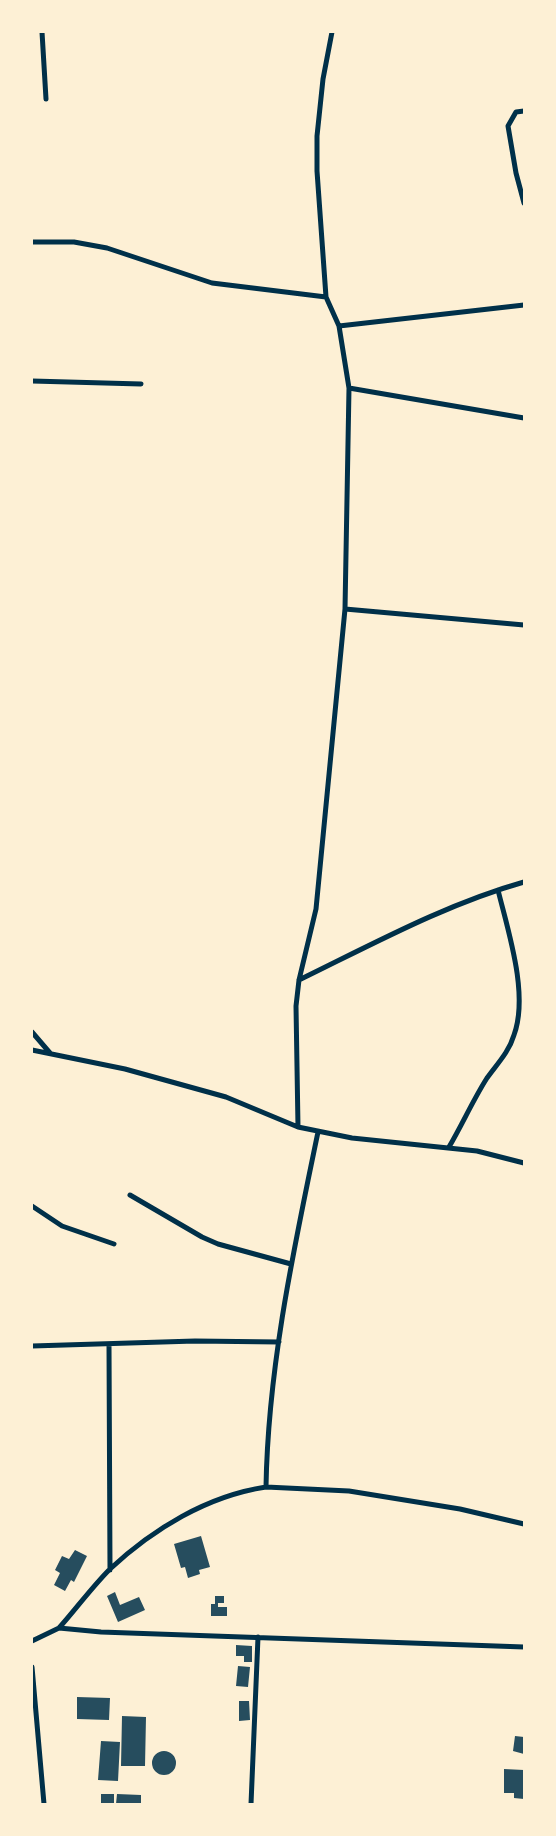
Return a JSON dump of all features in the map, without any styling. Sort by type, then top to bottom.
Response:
[{"type":"street","points":[[42,32],[45,99]]},
{"type":"street","points":[[298,1127],[296,1006],[299,980],[316,909],[345,609],[349,388],[339,326],[326,297],[317,171],[317,136],[323,79],[332,32]]},
{"type":"street","points":[[525,111],[516,112],[508,126],[516,173],[525,202]]},
{"type":"street","points":[[32,242],[74,242],[107,248],[212,282],[326,297]]},
{"type":"street","points":[[339,326],[525,305]]},
{"type":"street","points":[[32,381],[141,384]]},
{"type":"street","points":[[349,388],[525,418]]},
{"type":"street","points":[[345,609],[525,625]]},
{"type":"street","points":[[299,980],[424,920],[498,890],[525,882]]},
{"type":"street","points":[[449,1148],[515,1034],[518,1011],[514,951],[498,890]]},
{"type":"street","points":[[32,1032],[51,1054]]},
{"type":"street","points":[[32,1050],[125,1069],[226,1097],[298,1127],[318,1132],[352,1138],[477,1151],[525,1163]]},
{"type":"street","points":[[266,1487],[266,1450],[273,1381],[291,1264],[318,1132]]},
{"type":"street","points":[[130,1195],[210,1241],[291,1264]]},
{"type":"street","points":[[32,1206],[62,1226],[114,1244]]},
{"type":"street","points":[[32,1346],[195,1341],[279,1342]]},
{"type":"street","points":[[110,1345],[110,1570]]},
{"type":"street","points":[[32,1641],[59,1628],[110,1570],[158,1530],[240,1491],[266,1487],[350,1491],[460,1509],[525,1524]]},
{"type":"street","points":[[59,1628],[101,1632],[525,1647]]},
{"type":"street","points":[[251,1804],[258,1637]]},
{"type":"street","points":[[32,1666],[44,1804]]},
{"type":"building","points":[[201,1536],[210,1567],[199,1570],[200,1574],[188,1578],[185,1567],[181,1568],[174,1544]]},
{"type":"building","points":[[75,1550],[87,1556],[74,1582],[71,1580],[65,1591],[54,1585],[60,1573],[55,1570],[62,1556],[69,1559]]},
{"type":"building","points":[[115,1592],[120,1605],[139,1597],[145,1610],[118,1622],[107,1596]]},
{"type":"building","points":[[215,1596],[224,1596],[224,1603],[218,1603],[218,1607],[227,1607],[227,1616],[211,1616],[211,1604],[215,1604]]},
{"type":"building","points":[[236,1645],[252,1646],[252,1662],[244,1662],[244,1656],[236,1656]]},
{"type":"building","points":[[238,1666],[250,1667],[248,1687],[236,1686]]},
{"type":"building","points":[[77,1697],[110,1698],[109,1720],[77,1719]]},
{"type":"building","points":[[239,1701],[249,1701],[250,1720],[239,1721]]},
{"type":"building","points":[[122,1716],[146,1717],[145,1766],[121,1766]]},
{"type":"building","points":[[515,1736],[524,1737],[524,1754],[513,1751]]},
{"type":"building","points":[[101,1741],[120,1742],[118,1781],[98,1780]]},
{"type":"building","points":[[164,1751],[169,1752],[175,1758],[175,1768],[169,1774],[164,1775],[159,1774],[153,1768],[152,1763],[153,1758],[159,1752]]},
{"type":"building","points":[[504,1769],[524,1770],[524,1799],[514,1798],[514,1793],[504,1793]]},
{"type":"building","points":[[101,1794],[114,1794],[114,1804],[101,1804]]},
{"type":"building","points":[[117,1794],[141,1795],[141,1804],[116,1804]]}]
